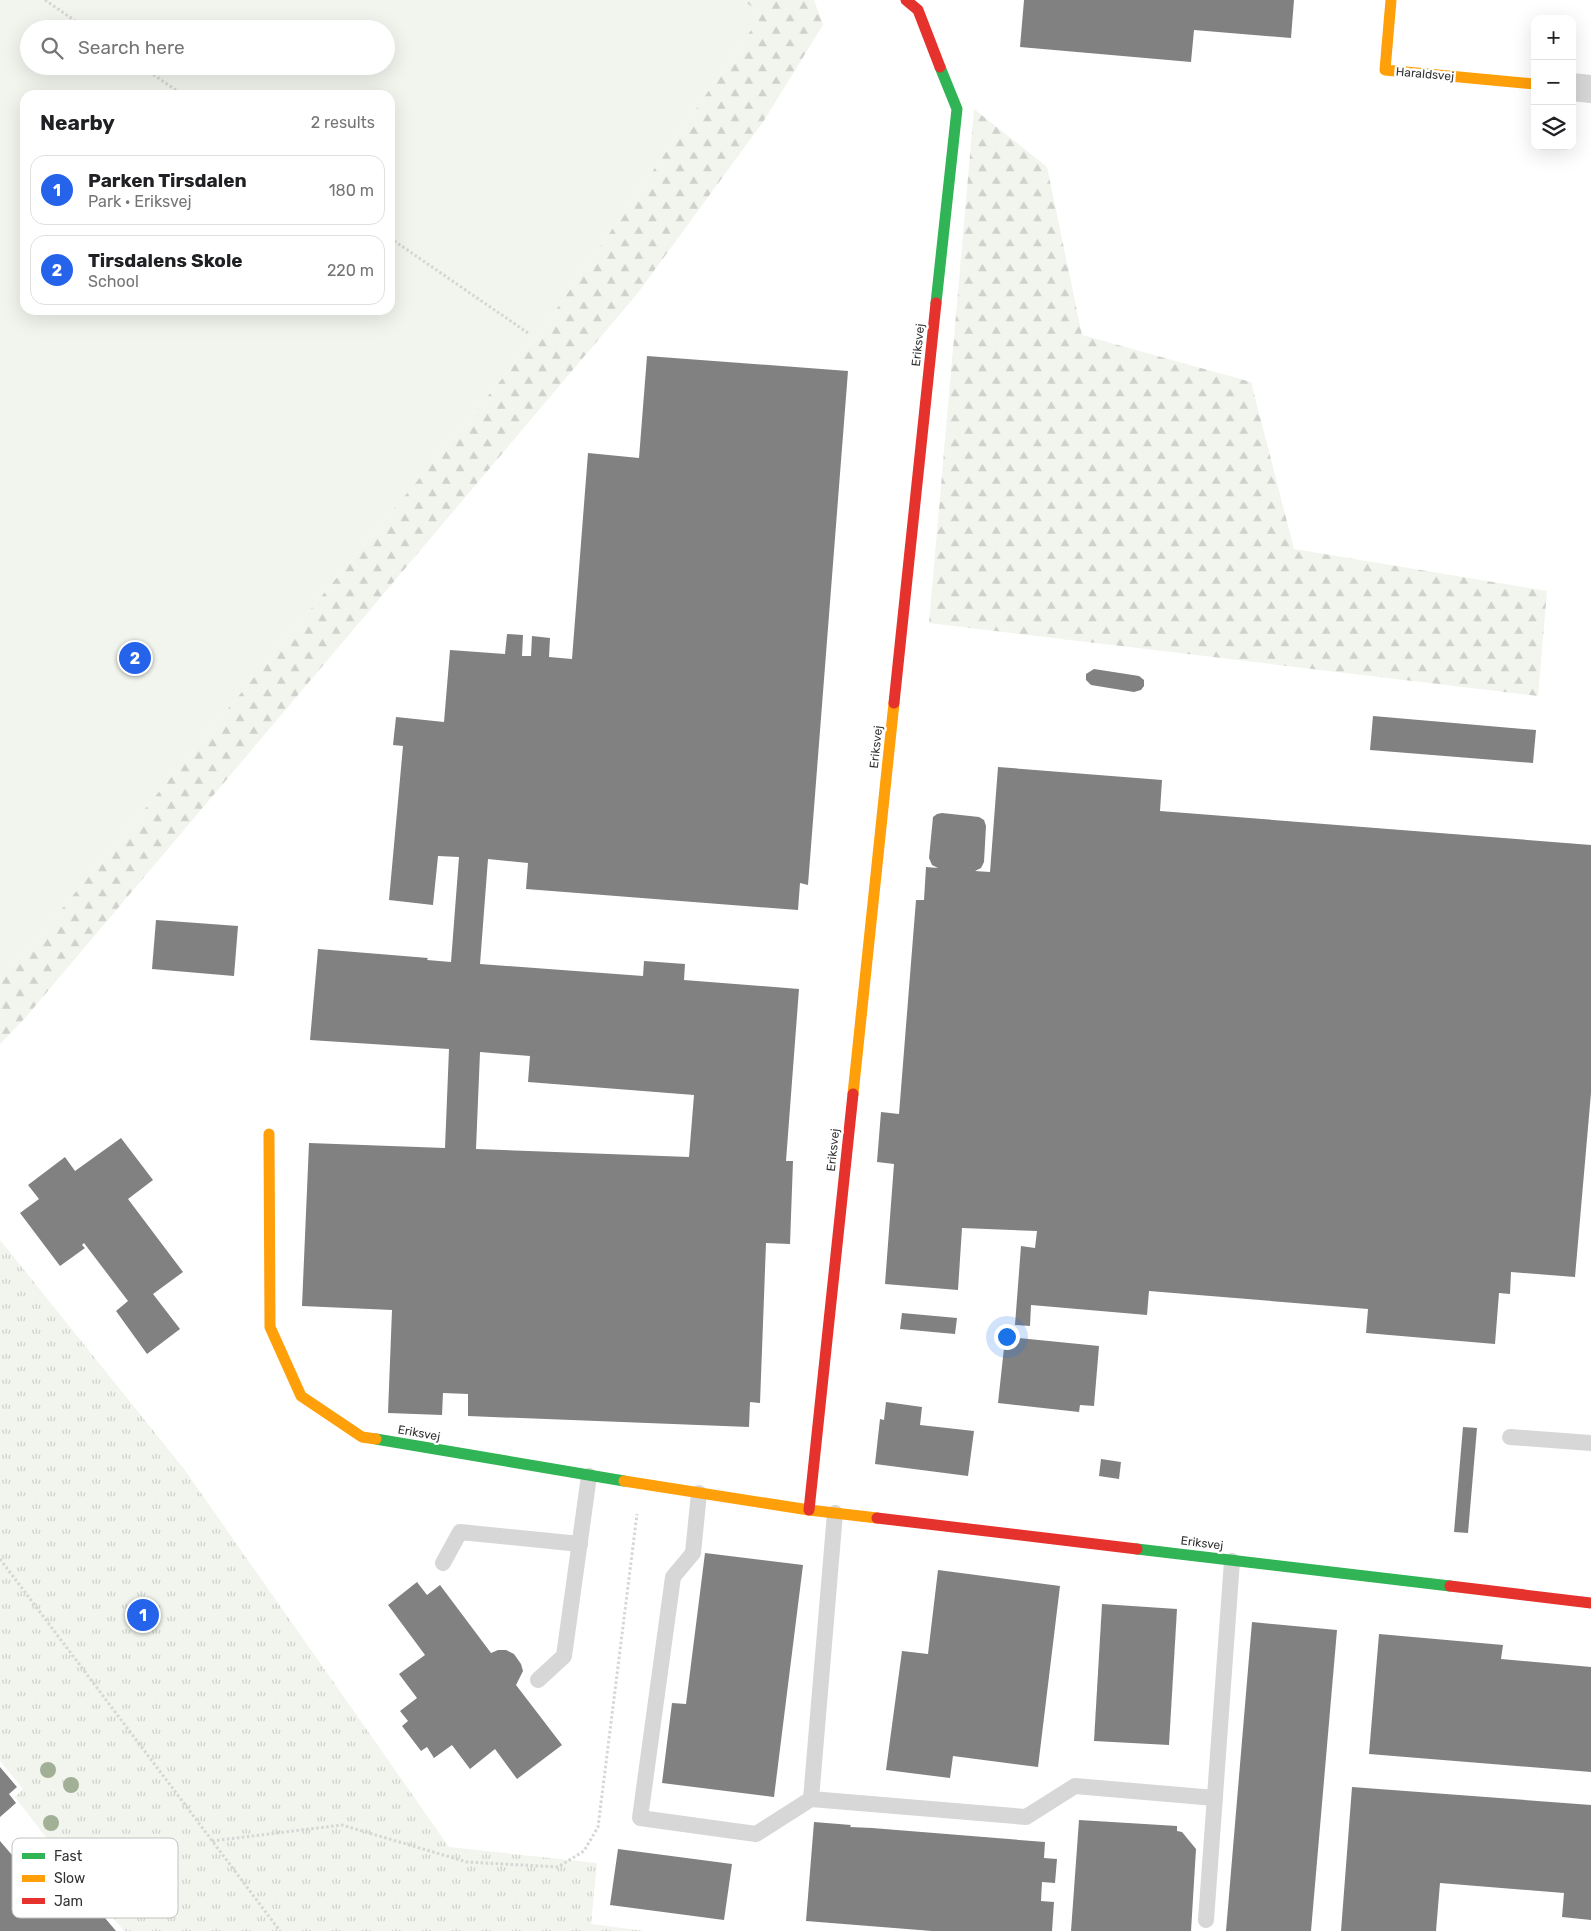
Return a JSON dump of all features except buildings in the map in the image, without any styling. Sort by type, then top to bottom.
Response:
[{"type":"street","name":"Eriksvej","points":[[809,1510],[957,109],[918,10],[906,0]]},
{"type":"street","name":"Haraldsvej","points":[[1391,0],[1385,70],[1531,84]]},
{"type":"street","points":[[1576,87],[1591,89]]},
{"type":"street","name":"Eriksvej","points":[[269,1134],[270,1327],[301,1396],[362,1437],[589,1476],[809,1510],[1591,1604]]},
{"type":"lane","points":[[1510,1437],[1591,1443]]},
{"type":"lane","points":[[538,1680],[564,1656],[589,1476]]},
{"type":"lane","points":[[699,1493],[693,1553],[673,1577],[640,1818],[756,1834],[811,1798],[1026,1817],[1075,1786],[1215,1798]]},
{"type":"lane","points":[[811,1798],[835,1513]]},
{"type":"lane","points":[[443,1563],[460,1532],[580,1544]]},
{"type":"lane","points":[[1206,1920],[1232,1561]]},
{"type":"path","points":[[45,0],[74,20]]},
{"type":"path","points":[[155,75],[176,90]]},
{"type":"path","points":[[395,241],[528,333]]},
{"type":"path","points":[[212,1841],[342,1826],[467,1862],[558,1867],[584,1851],[598,1827],[641,1484]]},
{"type":"path","points":[[0,1559],[280,1931]]},
{"type":"green space","points":[[0,0],[742,0],[762,14],[539,334],[0,983]]},
{"type":"green space","points":[[742,0],[814,0],[823,25],[763,122],[637,294],[25,1018],[0,1044],[0,983],[539,334],[762,14]]},
{"type":"green space","points":[[974,109],[1047,167],[1082,335],[1251,382],[1294,549],[1547,591],[1538,696],[929,623]]},
{"type":"green space","points":[[0,1240],[184,1469],[449,1847],[597,1863],[591,1924],[645,1931],[124,1931],[113,1918],[178,1918],[178,1838],[47,1838],[15,1797],[23,1789],[0,1761]]},
{"type":"traffic: fast","points":[[936,303],[957,109],[940,67]]},
{"type":"traffic: fast","points":[[376,1439],[624,1481]]},
{"type":"traffic: fast","points":[[1137,1549],[1450,1586]]},
{"type":"traffic: slow","points":[[1391,0],[1385,70],[1531,84]]},
{"type":"traffic: slow","points":[[853,1094],[894,703]]},
{"type":"traffic: slow","points":[[269,1134],[270,1327],[301,1396],[362,1437],[376,1439]]},
{"type":"traffic: slow","points":[[624,1481],[809,1510],[877,1518]]},
{"type":"traffic: jam","points":[[906,0],[918,10],[940,67]]},
{"type":"traffic: jam","points":[[894,703],[936,303]]},
{"type":"traffic: jam","points":[[809,1510],[853,1094]]},
{"type":"traffic: jam","points":[[877,1518],[1137,1549]]},
{"type":"traffic: jam","points":[[1450,1586],[1591,1603]]},
{"type":"place","name":"Tirsdalens Skole","points":[[135,658]]},
{"type":"place","name":"Parken Tirsdalen","points":[[143,1615]]}]
